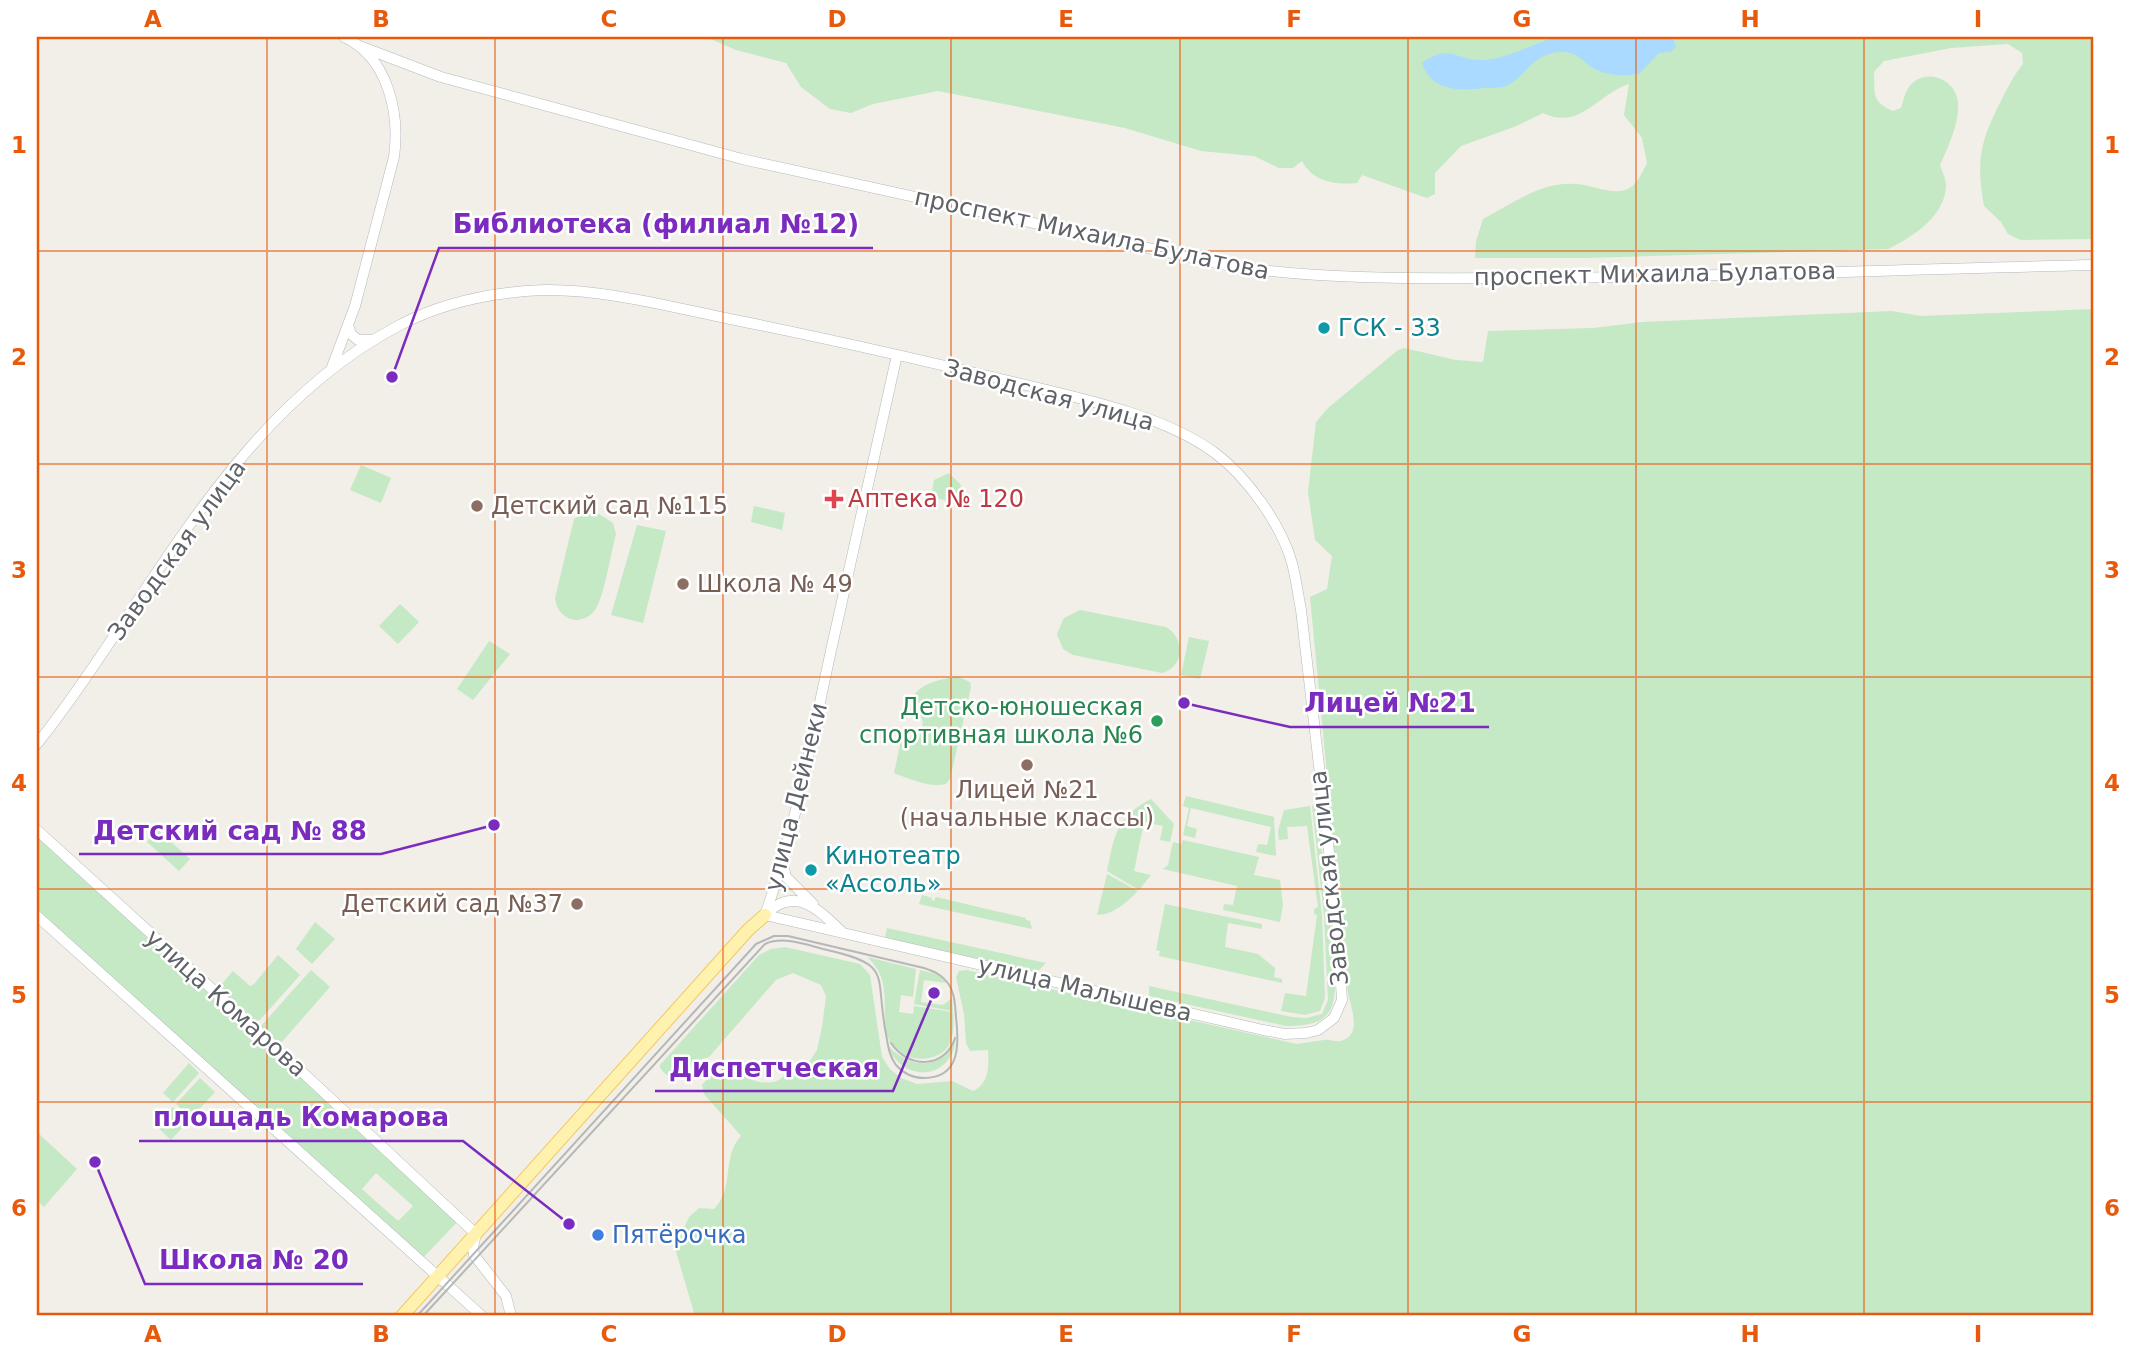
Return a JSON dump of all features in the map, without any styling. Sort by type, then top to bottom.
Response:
[{"type":"main road","name":"улица Дейнеки","points":[[402,1316],[748,930],[765,915]]},
{"type":"street","name":"проспект Михаила Булатова","points":[[344,37],[362,47],[441,77],[742,159],[1230,266],[1290,275],[1621,278],[2094,265]]},
{"type":"street","name":"Заводская улица","points":[[332,367],[348,325],[397,139],[395,114],[385,83],[373,57],[362,47]]},
{"type":"street","name":"Заводская улица","points":[[37,744],[81,687],[217,488],[281,414],[332,367],[372,340],[440,307],[489,295],[546,290],[575,292],[633,300],[897,355],[1080,398],[1172,429],[1198,442],[1227,463],[1265,508],[1292,562],[1305,643],[1342,987],[1342,1000],[1334,1018],[1327,1025]]},
{"type":"street","points":[[348,325],[351,334],[358,340],[372,340]]},
{"type":"street","name":"улица Дейнеки","points":[[765,915],[782,867],[801,794],[852,549],[897,355]]},
{"type":"street","name":"улица Комарова","points":[[37,830],[246,1019],[476,1234]]},
{"type":"street","points":[[782,867],[786,877],[820,912]]},
{"type":"street","name":"улица Малышева","points":[[765,915],[774,906],[786,901],[798,901],[810,904],[843,932]]},
{"type":"street","name":"улица Малышева","points":[[765,915],[1263,1030],[1306,1033],[1327,1025]]},
{"type":"street","points":[[37,916],[482,1316]]},
{"type":"street","points":[[476,1234],[472,1251],[507,1298],[509,1316]]},
{"type":"street","points":[[453,1259],[474,1262],[491,1276]]},
{"type":"green space","points":[[706,37],[2094,37],[2094,239],[2021,240],[2008,234],[2001,222],[1984,206],[1980,164],[1984,140],[2006,91],[2023,64],[2022,53],[2008,44],[1951,48],[1884,61],[1874,72],[1876,96],[1881,104],[1893,111],[1901,108],[1905,94],[1915,81],[1930,77],[1945,81],[1956,94],[1958,102],[1955,126],[1940,165],[1946,186],[1940,207],[1917,232],[1888,249],[1585,258],[1475,258],[1476,241],[1483,219],[1527,195],[1562,184],[1621,191],[1634,184],[1647,163],[1642,138],[1624,115],[1629,84],[1578,114],[1556,117],[1543,113],[1514,127],[1461,146],[1435,173],[1435,194],[1427,198],[1362,175],[1357,183],[1325,181],[1312,174],[1302,161],[1293,168],[1279,168],[1254,156],[1201,151],[1125,128],[938,91],[873,104],[851,113],[830,109],[801,87],[786,63],[736,50]]},
{"type":"green space","points":[[2094,309],[2094,1316],[695,1316],[675,1248],[689,1217],[699,1208],[714,1209],[720,1201],[731,1154],[741,1136],[704,1094],[702,1085],[720,1071],[736,1073],[762,1082],[775,1082],[788,1074],[804,1070],[817,1050],[822,1027],[826,996],[821,985],[793,973],[776,980],[709,1057],[692,1062],[682,1077],[670,1077],[660,1065],[759,955],[771,949],[785,947],[860,964],[870,975],[882,1057],[890,1069],[901,1078],[917,1084],[952,1081],[973,1091],[985,1079],[988,1050],[970,1051],[966,1043],[964,1014],[956,977],[959,971],[966,970],[1297,1044],[1340,1041],[1351,1034],[1354,1021],[1348,993],[1310,597],[1327,589],[1332,556],[1315,540],[1308,492],[1316,422],[1328,408],[1398,350],[1404,348],[1456,360],[1483,362],[1488,331],[1593,328],[1643,322],[1892,311],[1921,316]]},
{"type":"green space","points":[[361,465],[391,478],[381,503],[350,490]]},
{"type":"green space","points":[[949,473],[961,485],[957,503],[931,497],[934,480]]},
{"type":"green space","points":[[754,506],[785,513],[782,530],[751,522]]},
{"type":"green space","points":[[596,512],[613,523],[616,534],[607,574],[595,610],[583,619],[571,619],[560,612],[555,598],[574,519],[583,513]]},
{"type":"green space","points":[[637,525],[666,531],[643,623],[611,615]]},
{"type":"green space","points":[[400,604],[419,622],[398,644],[379,626]]},
{"type":"green space","points":[[1080,610],[1166,627],[1177,638],[1179,645],[1180,652],[1175,665],[1162,673],[1073,655],[1063,649],[1057,634],[1064,618]]},
{"type":"green space","points":[[1189,637],[1209,641],[1200,679],[1181,675]]},
{"type":"green space","points":[[489,641],[510,654],[473,700],[457,689]]},
{"type":"green space","points":[[957,676],[970,682],[971,687],[950,779],[946,784],[933,785],[894,773],[902,736],[919,739],[923,722],[912,698],[926,685]]},
{"type":"green space","points":[[1186,796],[1274,817],[1276,856],[1256,852],[1258,844],[1267,845],[1271,827],[1191,808],[1187,826],[1197,829],[1195,838],[1183,835],[1189,808],[1183,806]]},
{"type":"green space","points":[[1151,799],[1174,824],[1170,842],[1160,840],[1163,826],[1144,822],[1134,871],[1151,875],[1139,890],[1107,871],[1118,829],[1130,813]]},
{"type":"green space","points":[[1312,805],[1315,805],[1328,893],[1335,985],[1332,1007],[1328,1014],[1315,1023],[1286,1026],[1149,996],[1149,986],[1292,1017],[1306,1018],[1322,1014],[1328,1000],[1324,916]]},
{"type":"green space","points":[[1310,806],[1322,916],[1325,998],[1320,1011],[1305,1015],[1281,1011],[1285,993],[1306,996],[1317,915],[1314,914],[1314,909],[1318,907],[1307,826],[1287,827],[1288,839],[1279,840],[1278,831],[1284,810]]},
{"type":"green space","points":[[158,830],[190,859],[179,871],[147,842]]},
{"type":"green space","points":[[37,837],[458,1221],[422,1259],[37,914]],"holes":[[[376,1173],[413,1206],[398,1221],[362,1189]]]},
{"type":"green space","points":[[1183,840],[1259,857],[1254,875],[1280,880],[1283,905],[1280,922],[1223,910],[1224,904],[1233,905],[1237,886],[1163,869],[1168,865],[1173,842],[1181,844]]},
{"type":"green space","points":[[1107,874],[1138,891],[1114,910],[1097,915]]},
{"type":"green space","points":[[922,895],[934,901],[936,897],[1026,918],[1032,929],[919,904]]},
{"type":"green space","points":[[1165,904],[1262,924],[1262,929],[1228,923],[1225,947],[1258,954],[1275,968],[1274,977],[1282,979],[1282,983],[1159,956],[1160,951],[1156,950]]},
{"type":"green space","points":[[315,922],[335,939],[312,964],[296,949]]},
{"type":"green space","points":[[887,928],[1046,963],[1036,973],[885,939]]},
{"type":"green space","points":[[278,955],[300,975],[260,1020],[255,1021],[219,987],[233,971],[250,986],[254,984]]},
{"type":"green space","points":[[867,957],[916,969],[913,997],[901,995],[899,1012],[913,1014],[914,1006],[953,1012],[952,1037],[944,1051],[923,1059],[908,1056],[895,1049],[886,1028],[882,980],[877,968]]},
{"type":"green space","points":[[311,970],[330,987],[280,1044],[261,1026]]},
{"type":"green space","points":[[920,970],[940,975],[947,983],[924,980],[921,1002],[943,1005],[952,998],[953,1011],[914,1004]]},
{"type":"green space","points":[[956,1035],[947,1062],[926,1072],[904,1066],[894,1057],[887,1044],[906,1059],[926,1063],[944,1055]]},
{"type":"green space","points":[[189,1063],[199,1073],[173,1102],[163,1093]]},
{"type":"green space","points":[[200,1078],[215,1092],[191,1118],[176,1104]]},
{"type":"green space","points":[[173,1107],[188,1121],[171,1140],[156,1126]]},
{"type":"green space","points":[[37,1132],[77,1169],[44,1207],[37,1200]]},
{"type":"water","points":[[1555,37],[1673,38],[1676,46],[1671,52],[1659,53],[1639,74],[1628,75],[1602,72],[1572,53],[1550,54],[1536,61],[1513,82],[1495,88],[1447,87],[1432,79],[1422,63],[1446,53],[1488,60],[1518,52]]},
{"type":"tram line","points":[[417,1316],[756,944],[774,936],[788,936],[924,968],[945,979],[950,986],[957,1027],[955,1057],[945,1072],[936,1076],[916,1077],[902,1070],[892,1058],[880,985],[871,967],[862,960],[801,943],[779,941],[765,944],[423,1316]]},
{"type":"tram line","points":[[891,1043],[907,1058],[926,1062],[943,1056],[955,1038]]},
{"type":"place","name":"ГСК - 33","points":[[1324,328]]},
{"type":"place","name":"Библиотека (филиал №12)","points":[[392,377]]},
{"type":"place","name":"Аптека № 120","points":[[834,499]]},
{"type":"place","name":"Детский сад №115","points":[[477,506]]},
{"type":"place","name":"Школа № 49","points":[[683,584]]},
{"type":"place","name":"Лицей №21","points":[[1184,703]]},
{"type":"place","name":"Детско-юношеская спортивная школа №6","points":[[1157,721]]},
{"type":"place","name":"Лицей №21 (начальные классы)","points":[[1027,765]]},
{"type":"place","name":"Детский сад № 88","points":[[494,825]]},
{"type":"place","name":"Кинотеатр «Ассоль»","points":[[811,870]]},
{"type":"place","name":"Детский сад №37","points":[[577,904]]},
{"type":"place","name":"Диспетческая","points":[[934,993]]},
{"type":"place","name":"Школа № 20","points":[[95,1162]]},
{"type":"place","name":"площадь Комарова","points":[[569,1224]]},
{"type":"place","name":"Пятёрочка","points":[[598,1235]]}]
